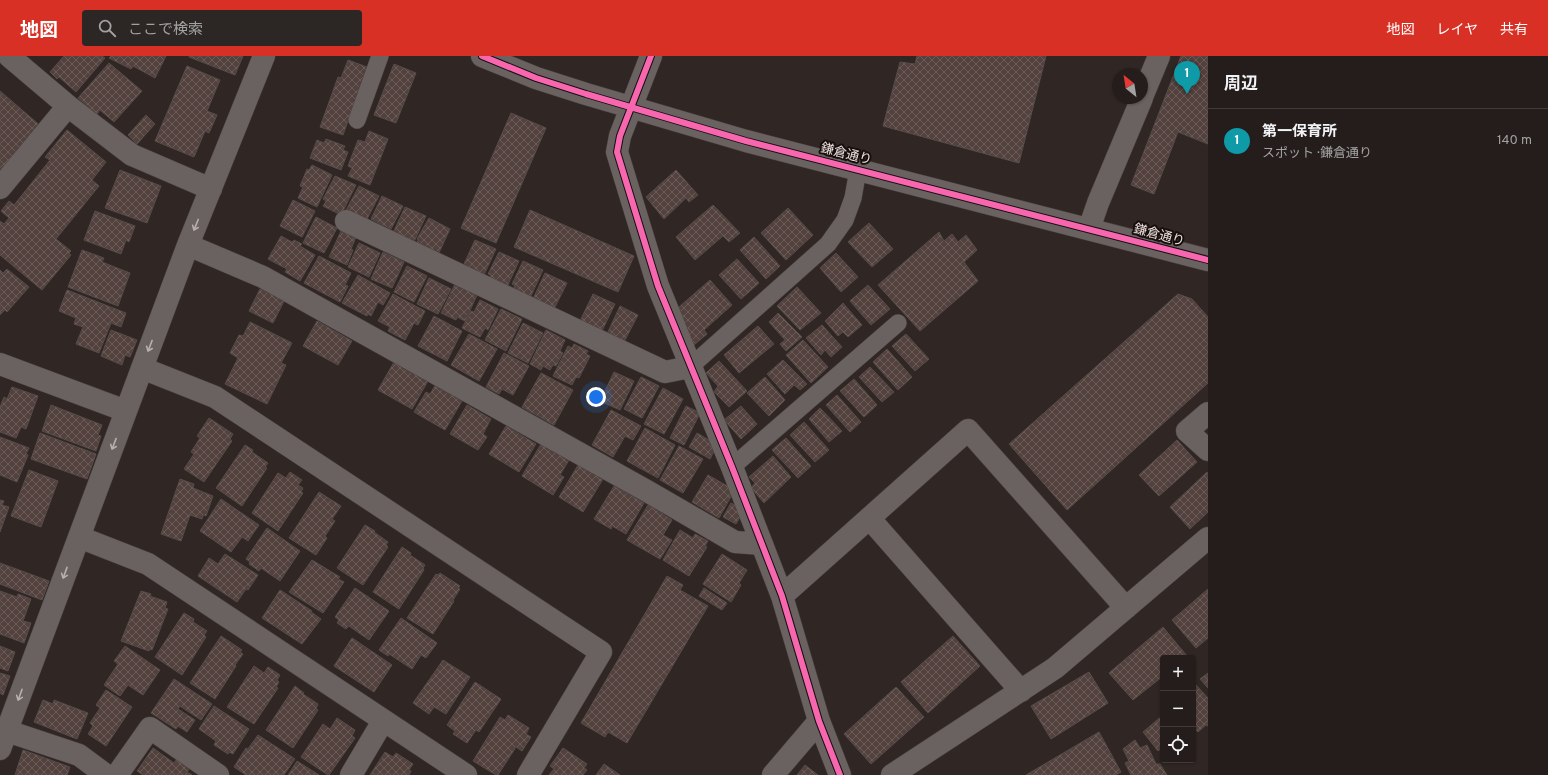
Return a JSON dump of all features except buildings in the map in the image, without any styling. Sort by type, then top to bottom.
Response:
[{"type":"street","points":[[8,56],[68,106],[132,155],[211,189]]},
{"type":"street","points":[[106,775],[78,755],[3,740],[188,244],[264,56]]},
{"type":"street","name":"鎌倉通り","points":[[482,56],[536,78],[746,140],[1208,260]]},
{"type":"street","points":[[651,56],[630,107],[620,136],[617,152],[658,286],[732,467],[782,596],[819,721],[840,775]]},
{"type":"street","points":[[1148,83],[1159,56]]},
{"type":"street","points":[[1089,229],[1098,203],[1139,104]]},
{"type":"street","points":[[0,188],[68,106]]},
{"type":"street","points":[[346,221],[665,372],[690,367]]},
{"type":"street","points":[[188,244],[263,277],[647,491],[735,542],[762,544]]},
{"type":"street","points":[[0,365],[126,411]]},
{"type":"street","points":[[142,368],[215,397],[601,652],[528,775]]},
{"type":"street","points":[[1208,413],[1187,431],[1208,450]]},
{"type":"street","points":[[782,596],[968,430],[1126,608]]},
{"type":"street","points":[[870,519],[1021,691]]},
{"type":"street","points":[[79,537],[148,564],[466,775]]},
{"type":"street","points":[[892,775],[1056,668],[1208,538]]},
{"type":"street","points":[[351,775],[383,721]]},
{"type":"street","points":[[773,775],[819,721]]},
{"type":"street","points":[[117,775],[150,728],[218,775]]},
{"type":"lane","points":[[357,120],[380,56]]},
{"type":"lane","points":[[690,367],[828,244],[845,220],[853,198],[858,170]]},
{"type":"lane","points":[[732,467],[898,322]]},
{"type":"cycle path","points":[[482,56],[536,78],[746,141],[1208,260]]},
{"type":"cycle path","points":[[651,56],[620,136],[617,152],[658,286],[732,467],[782,596],[819,721],[840,775]]},
{"type":"place","name":"第一保育所","points":[[1187,94]]}]
